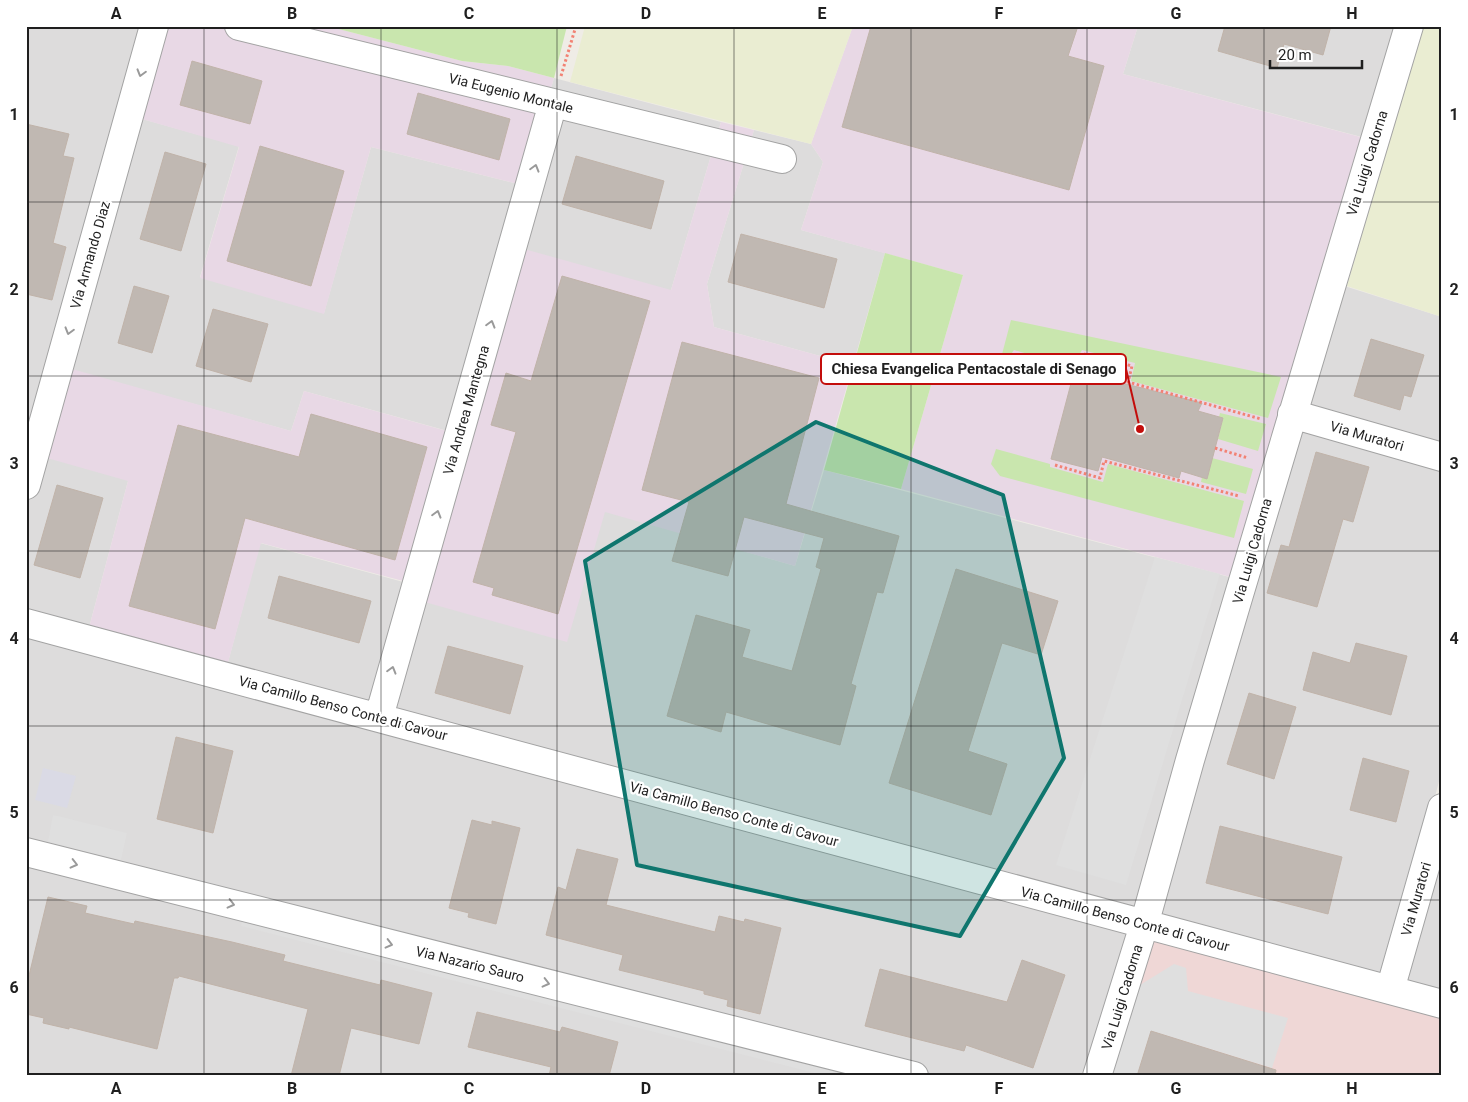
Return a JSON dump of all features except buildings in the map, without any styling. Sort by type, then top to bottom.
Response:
[{"type":"street","name":"Via Armando Diaz","points":[[26,485],[154,26]]},
{"type":"street","name":"Via Eugenio Montale","points":[[239,26],[782,159]]},
{"type":"street","name":"Via Luigi Cadorna","points":[[1097,1076],[1144,925],[1196,741],[1279,418],[1409,26]]},
{"type":"street","name":"Via Andrea Mantegna","points":[[379,717],[553,103]]},
{"type":"street","name":"Via Muratori","points":[[1279,418],[1442,457]]},
{"type":"street","name":"Via Camillo Benso Conte di Cavour","points":[[26,623],[1442,1004]]},
{"type":"street","name":"Via Muratori","points":[[1390,990],[1442,808]]},
{"type":"street","name":"Via Nazario Sauro","points":[[26,852],[914,1076]]},
{"type":"path","points":[[553,103],[576,26]]},
{"type":"path","points":[[1084,354],[1132,366],[1128,382],[1279,418]]},
{"type":"path","points":[[1055,465],[1100,478],[1104,461],[1245,497]]},
{"type":"highlighted area","points":[[816,422],[1003,495],[1064,758],[960,936],[637,865],[585,561]]},
{"type":"shaded area","points":[[26,26],[159,26],[135,117],[239,146],[200,277],[324,313],[371,147],[522,185],[554,78],[721,122],[671,290],[462,435],[304,391],[291,431],[65,368],[128,481],[86,639],[26,623]]},
{"type":"shaded area","points":[[159,26],[327,26],[462,61],[508,66],[554,78],[522,185],[371,147],[324,314],[200,278],[239,147],[135,117]]},
{"type":"shaded area","points":[[853,26],[1138,26],[1123,74],[1368,139],[1238,579],[901,489],[963,275],[801,230],[823,162],[811,144]]},
{"type":"shaded area","points":[[1138,26],[1423,26],[1388,144],[1123,74]]},
{"type":"shaded area","points":[[721,122],[754,130],[707,284],[714,327],[853,365],[795,566],[605,512],[567,642],[414,599],[418,585],[261,543],[224,677],[86,639],[128,481],[40,456],[65,367],[291,431],[304,391],[461,435],[517,247],[671,290]]},
{"type":"shaded area","points":[[754,130],[811,144],[823,162],[801,230],[885,253],[853,365],[714,327],[707,284]]},
{"type":"shaded area","points":[[1335,283],[1442,317],[1442,454],[1297,411]]},
{"type":"shaded area","points":[[1286,416],[1442,461],[1442,770],[1382,998],[224,677],[260,543],[418,586],[605,511],[795,566],[824,470],[1237,579]]},
{"type":"shaded area","points":[[1155,557],[1220,574],[1126,885],[1056,865]]},
{"type":"shaded area","points":[[26,637],[1135,928],[1081,1076],[26,1076]]},
{"type":"shaded area","points":[[43,768],[76,776],[67,808],[35,800]]},
{"type":"shaded area","points":[[1442,810],[1442,1015],[1394,1002]]},
{"type":"shaded area","points":[[53,815],[127,833],[121,860],[48,842]]},
{"type":"shaded area","points":[[244,915],[881,1076],[826,1076],[241,926]]},
{"type":"shaded area","points":[[1146,932],[1442,1015],[1442,1076],[1095,1076]]},
{"type":"shaded area","points":[[1174,964],[1186,968],[1188,991],[1288,1018],[1272,1068],[1151,1031],[1137,1076],[1108,1076],[1140,985]]},
{"type":"green space","points":[[327,26],[567,26],[554,78],[508,66],[462,61]]},
{"type":"green space","points":[[585,26],[853,26],[811,144],[570,82]]},
{"type":"green space","points":[[1423,26],[1442,26],[1442,317],[1347,286]]},
{"type":"green space","points":[[885,253],[963,275],[901,489],[824,470]]},
{"type":"green space","points":[[1011,320],[1281,377],[1268,418],[1131,381],[1135,363],[1082,350],[1076,361],[1052,355],[1051,361],[1014,350],[1009,357],[1001,358]]},
{"type":"green space","points":[[1220,413],[1266,424],[1258,451],[1218,439],[1223,418],[1219,417]]},
{"type":"green space","points":[[996,449],[1050,464],[1050,467],[1103,482],[1108,464],[1244,501],[1234,538],[1000,476],[991,464]]},
{"type":"green space","points":[[1212,458],[1253,469],[1246,494],[1201,482],[1202,477],[1207,479]]},
{"type":"place","name":"Chiesa Evangelica Pentacostale di Senago","points":[[1140,429]]}]
